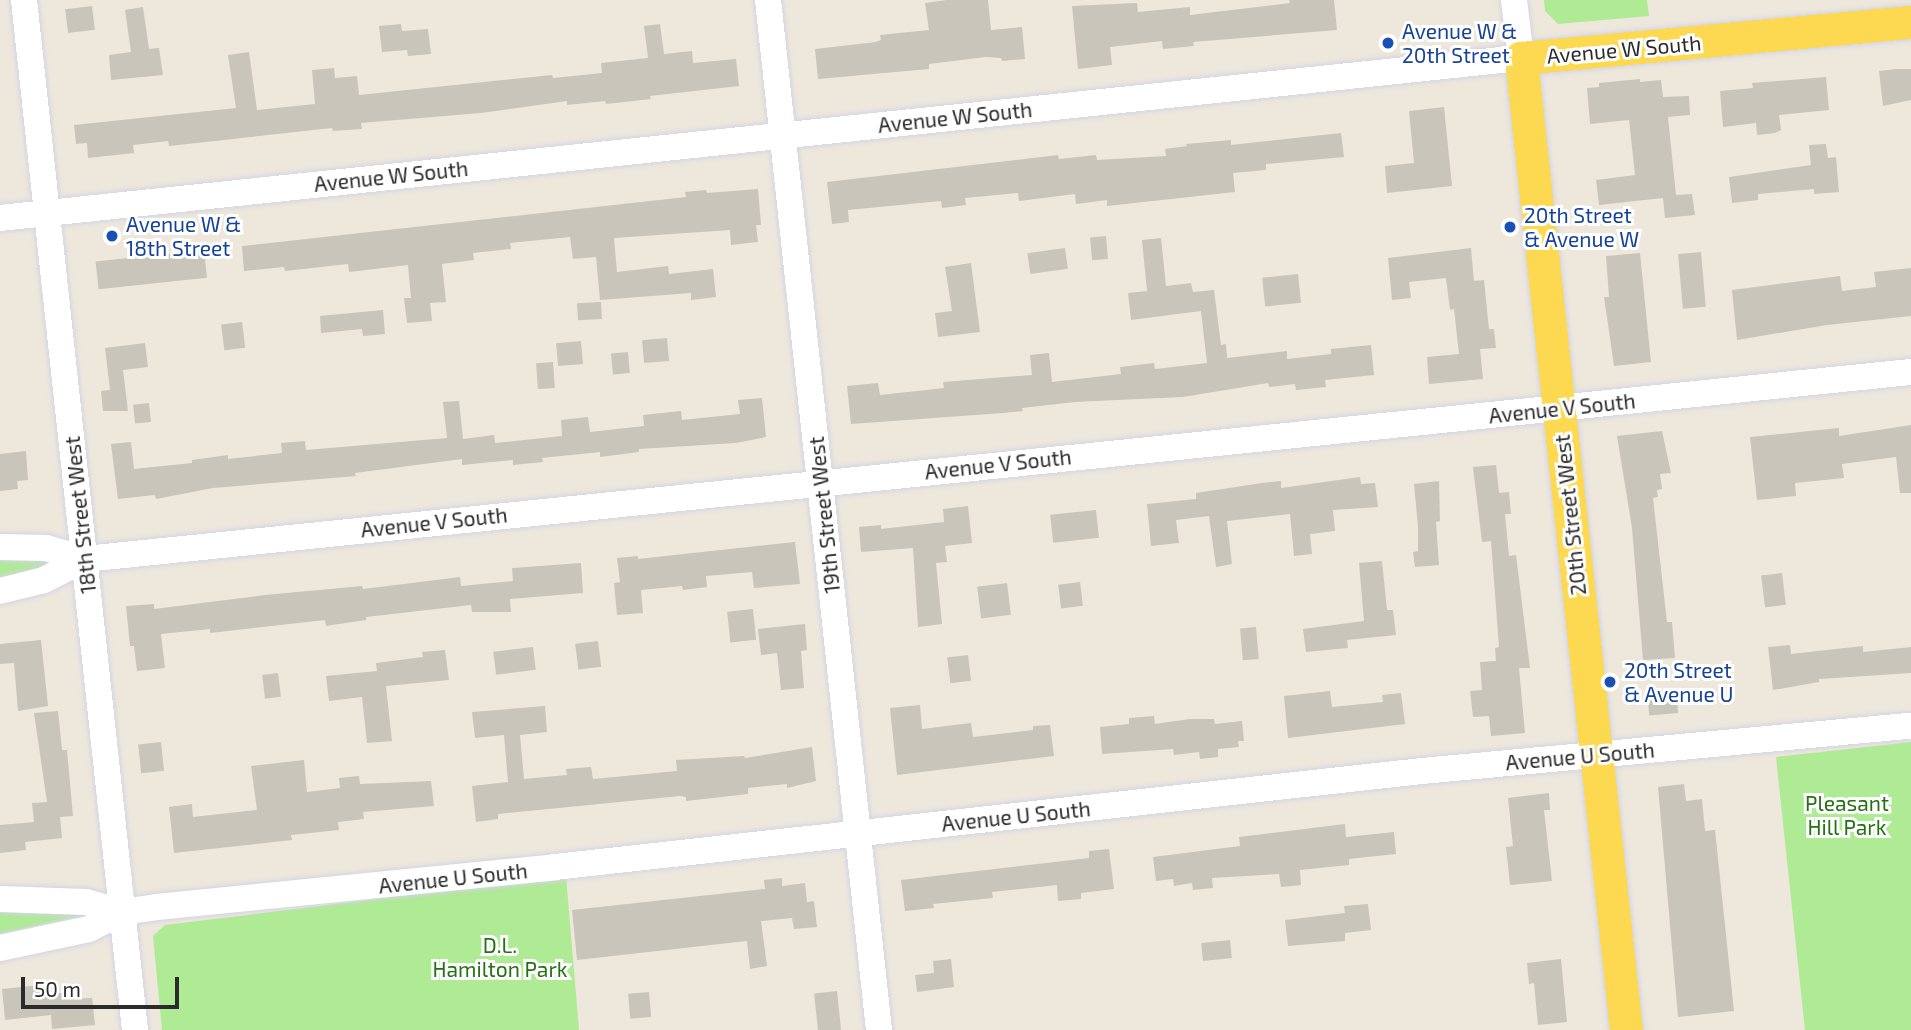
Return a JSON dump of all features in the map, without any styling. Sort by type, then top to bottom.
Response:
[{"type":"main road","name":"Avenue W South","points":[[1521,58],[1911,22]]},
{"type":"main road","name":"20th Street West","points":[[1521,58],[1626,1030]]},
{"type":"street","name":"18th Street West","points":[[24,0],[135,1030]]},
{"type":"street","name":"19th Street West","points":[[768,0],[880,1030]]},
{"type":"street","name":"20th Street West","points":[[1514,0],[1521,58]]},
{"type":"street","name":"Avenue W South","points":[[0,218],[1521,58]]},
{"type":"street","name":"Avenue V South","points":[[0,591],[44,580],[85,559],[1911,372]]},
{"type":"street","name":"Avenue V South","points":[[0,547],[46,548],[85,559]]},
{"type":"street","name":"Avenue U South","points":[[0,948],[89,929],[122,912],[1596,754],[1911,726]]},
{"type":"street","name":"Avenue U South","points":[[0,899],[86,902],[122,912]]},
{"type":"green space","points":[[1544,0],[1647,0],[1649,16],[1558,24],[1545,11]]},
{"type":"green space","points":[[0,558],[47,561],[47,566],[0,578]]},
{"type":"green space","name":"Pleasant Hill Park","points":[[1911,742],[1911,1030],[1805,1030],[1776,757]]},
{"type":"green space","name":"D.L. Hamilton Park","points":[[566,876],[579,1030],[162,1030],[153,936],[165,925]]},
{"type":"green space","points":[[0,910],[83,912],[84,915],[0,934]]},
{"type":"building","points":[[988,0],[991,30],[1022,27],[1025,59],[1002,61],[1001,58],[986,57],[929,64],[929,69],[818,79],[815,49],[876,42],[881,40],[880,35],[929,30],[925,3]]},
{"type":"building","points":[[1289,0],[1334,0],[1337,30],[1193,42],[1194,46],[1163,49],[1162,41],[1110,47],[1112,65],[1078,69],[1072,6],[1137,3],[1138,12],[1190,7],[1190,15],[1290,3]]},
{"type":"building","points":[[92,6],[95,30],[68,33],[65,9]]},
{"type":"building","points":[[143,7],[149,49],[159,48],[163,75],[111,80],[109,55],[131,52],[125,10]]},
{"type":"building","points":[[401,24],[402,31],[428,29],[431,54],[408,56],[407,50],[382,52],[379,26]]},
{"type":"building","points":[[660,24],[664,54],[692,51],[693,63],[736,59],[739,86],[606,104],[605,101],[567,105],[567,101],[481,113],[361,123],[362,129],[333,131],[332,128],[169,146],[168,141],[133,145],[134,153],[88,158],[87,143],[76,144],[74,125],[236,108],[228,55],[249,52],[257,110],[315,104],[312,70],[334,68],[335,78],[357,76],[359,95],[552,75],[553,78],[602,73],[601,63],[648,58],[644,26]]},
{"type":"building","points":[[1911,69],[1911,100],[1883,106],[1879,71]]},
{"type":"building","points":[[1826,77],[1829,110],[1779,115],[1781,130],[1775,133],[1757,135],[1756,123],[1723,127],[1720,91],[1753,88],[1752,83]]},
{"type":"building","points":[[1640,79],[1640,82],[1661,80],[1663,97],[1689,96],[1690,115],[1668,117],[1676,195],[1692,194],[1695,215],[1665,218],[1663,198],[1599,205],[1596,180],[1635,175],[1629,120],[1590,124],[1587,88],[1599,87],[1599,83]]},
{"type":"building","points":[[1444,107],[1452,186],[1387,193],[1385,166],[1414,163],[1409,111]]},
{"type":"building","points":[[1341,133],[1344,157],[1266,164],[1266,170],[1233,173],[1235,192],[1107,206],[1107,200],[1076,204],[1075,194],[1019,201],[1018,193],[965,198],[966,205],[942,208],[941,201],[848,210],[849,222],[832,224],[827,182],[1058,155],[1059,159],[1096,155],[1097,160],[1166,156],[1165,149],[1187,146],[1186,144],[1231,140],[1231,145]]},
{"type":"building","points":[[1826,144],[1828,158],[1836,157],[1839,192],[1814,194],[1814,189],[1758,194],[1758,200],[1732,203],[1729,177],[1811,165],[1809,145]]},
{"type":"building","points":[[758,189],[761,225],[756,225],[758,242],[731,245],[730,230],[614,238],[617,272],[668,266],[669,274],[713,269],[716,297],[691,300],[691,293],[600,300],[596,257],[573,259],[570,237],[510,243],[511,249],[473,253],[474,260],[442,264],[446,302],[430,303],[432,321],[407,323],[404,298],[411,298],[408,265],[349,272],[348,264],[285,271],[284,267],[244,271],[242,246],[686,197],[685,192]]},
{"type":"building","points":[[1106,236],[1108,259],[1092,260],[1090,237]]},
{"type":"building","points":[[1161,238],[1166,286],[1191,283],[1193,292],[1214,290],[1221,345],[1226,344],[1227,358],[1287,351],[1287,359],[1331,354],[1331,349],[1371,345],[1374,375],[1325,380],[1326,387],[1296,390],[1295,384],[1269,387],[1268,383],[1183,397],[1075,402],[1003,413],[851,424],[847,386],[878,383],[880,395],[944,388],[943,382],[1032,375],[1030,355],[1049,353],[1052,382],[1121,374],[1120,367],[1154,363],[1155,369],[1207,363],[1201,311],[1131,320],[1128,293],[1147,291],[1142,240]]},
{"type":"building","points":[[1065,248],[1068,269],[1030,274],[1027,253]]},
{"type":"building","points":[[1471,248],[1474,281],[1484,280],[1489,329],[1494,329],[1496,348],[1480,349],[1483,379],[1429,384],[1427,357],[1459,354],[1454,309],[1450,310],[1446,278],[1409,282],[1411,298],[1392,300],[1388,258]]},
{"type":"building","points":[[204,250],[207,278],[99,289],[96,261]]},
{"type":"building","points":[[1701,252],[1706,307],[1683,309],[1678,254]]},
{"type":"building","points":[[1640,253],[1651,362],[1614,366],[1604,297],[1609,297],[1606,256]]},
{"type":"building","points":[[971,263],[980,332],[938,337],[935,313],[952,311],[945,267]]},
{"type":"building","points":[[1911,268],[1911,316],[1827,325],[1737,340],[1732,290],[1840,276],[1842,291],[1876,287],[1874,272]]},
{"type":"building","points":[[1298,274],[1301,303],[1265,307],[1262,278]]},
{"type":"building","points":[[601,302],[602,319],[578,320],[577,303]]},
{"type":"building","points":[[383,310],[385,334],[363,336],[362,329],[321,333],[320,316]]},
{"type":"building","points":[[242,322],[245,348],[224,350],[221,325]]},
{"type":"building","points":[[667,338],[669,361],[644,363],[642,340]]},
{"type":"building","points":[[581,341],[583,364],[558,366],[556,343]]},
{"type":"building","points":[[145,343],[148,367],[123,370],[128,411],[103,411],[101,391],[110,390],[105,348]]},
{"type":"building","points":[[628,352],[630,373],[613,374],[611,353]]},
{"type":"building","points":[[553,362],[555,388],[538,389],[536,363]]},
{"type":"building","points":[[762,398],[766,437],[736,443],[639,449],[639,452],[600,457],[600,452],[542,458],[543,462],[513,465],[513,460],[462,465],[462,459],[355,473],[356,476],[213,488],[156,499],[155,495],[118,499],[111,444],[131,442],[134,469],[192,463],[192,460],[228,455],[228,459],[282,453],[281,443],[305,441],[306,450],[447,438],[443,402],[459,401],[463,439],[494,435],[495,443],[562,436],[561,420],[588,417],[590,432],[644,426],[643,415],[681,411],[682,420],[740,414],[738,400]]},
{"type":"building","points":[[149,403],[151,422],[135,424],[133,405]]},
{"type":"building","points":[[1911,425],[1911,493],[1900,493],[1896,457],[1842,464],[1844,478],[1795,483],[1796,496],[1757,500],[1750,437],[1839,428],[1839,436]]},
{"type":"building","points":[[1662,431],[1671,473],[1660,474],[1662,489],[1657,490],[1658,497],[1653,498],[1667,622],[1672,622],[1675,658],[1643,660],[1632,528],[1617,436]]},
{"type":"building","points":[[26,451],[28,480],[17,481],[18,489],[0,491],[0,454]]},
{"type":"building","points":[[1496,465],[1499,493],[1509,492],[1511,514],[1505,514],[1509,556],[1516,555],[1530,668],[1519,668],[1525,733],[1491,736],[1489,716],[1473,717],[1470,691],[1482,690],[1480,662],[1496,661],[1495,648],[1499,647],[1491,541],[1482,542],[1473,467]]},
{"type":"building","points":[[1360,477],[1361,484],[1375,483],[1378,507],[1333,510],[1335,531],[1310,534],[1312,554],[1294,556],[1290,514],[1227,521],[1232,564],[1216,567],[1209,516],[1176,520],[1179,543],[1151,546],[1147,504],[1196,499],[1196,493],[1262,483],[1281,481],[1281,488]]},
{"type":"building","points":[[1439,481],[1440,521],[1436,522],[1439,565],[1415,567],[1413,552],[1418,551],[1418,527],[1414,484]]},
{"type":"building","points":[[968,506],[972,543],[945,546],[947,562],[936,563],[942,624],[918,627],[913,548],[861,552],[859,527],[881,525],[881,529],[944,522],[943,509]]},
{"type":"building","points":[[1096,510],[1099,538],[1053,543],[1050,515]]},
{"type":"building","points":[[795,542],[800,584],[754,588],[752,572],[706,576],[707,587],[683,590],[682,586],[641,590],[643,613],[617,615],[614,583],[620,582],[617,558],[638,556],[638,559]]},
{"type":"building","points":[[1382,561],[1387,610],[1393,610],[1396,635],[1347,640],[1348,648],[1306,652],[1303,629],[1364,621],[1359,563]]},
{"type":"building","points":[[581,563],[583,593],[510,599],[511,612],[472,612],[471,605],[366,617],[366,620],[326,626],[325,620],[210,633],[210,629],[161,634],[165,668],[137,671],[134,646],[130,646],[126,606],[154,604],[154,609],[265,595],[362,586],[363,589],[460,577],[461,586],[513,581],[512,568]]},
{"type":"building","points":[[1782,573],[1786,605],[1765,607],[1761,576]]},
{"type":"building","points":[[1080,582],[1083,606],[1061,609],[1058,585]]},
{"type":"building","points":[[1007,583],[1011,615],[981,618],[977,587]]},
{"type":"building","points":[[753,609],[756,640],[730,643],[727,612]]},
{"type":"building","points":[[805,624],[807,650],[801,651],[804,688],[781,690],[777,653],[761,655],[758,629]]},
{"type":"building","points":[[1256,627],[1259,659],[1243,660],[1240,628]]},
{"type":"building","points":[[41,640],[48,706],[18,711],[14,663],[0,664],[0,644]]},
{"type":"building","points":[[598,641],[601,667],[578,670],[575,644]]},
{"type":"building","points":[[1790,645],[1791,654],[1863,646],[1863,652],[1911,647],[1911,673],[1819,679],[1819,682],[1773,690],[1768,647]]},
{"type":"building","points":[[533,647],[536,670],[496,675],[493,652]]},
{"type":"building","points":[[445,650],[449,680],[386,686],[392,741],[367,743],[362,697],[329,701],[326,676],[377,671],[376,663],[423,657],[422,652]]},
{"type":"building","points":[[968,655],[971,681],[950,683],[947,658]]},
{"type":"building","points":[[278,673],[281,697],[265,699],[262,675]]},
{"type":"building","points":[[1676,689],[1678,713],[1649,715],[1647,692]]},
{"type":"building","points":[[1330,691],[1332,707],[1383,702],[1382,695],[1401,693],[1405,724],[1288,738],[1284,696]]},
{"type":"building","points":[[920,705],[922,729],[971,723],[973,737],[1033,730],[1033,726],[1050,725],[1054,756],[897,775],[890,708]]},
{"type":"building","points":[[545,706],[547,732],[520,735],[524,779],[567,775],[566,769],[591,767],[593,779],[677,771],[676,760],[745,758],[812,747],[816,781],[787,788],[787,784],[748,788],[748,794],[686,801],[686,797],[680,796],[498,814],[498,819],[476,822],[472,786],[508,782],[504,735],[475,738],[472,712]]},
{"type":"building","points":[[58,711],[62,750],[67,750],[73,816],[60,817],[62,838],[25,842],[26,850],[0,853],[0,825],[34,822],[32,803],[47,802],[34,713]]},
{"type":"building","points":[[1154,716],[1155,724],[1190,719],[1214,719],[1215,724],[1242,721],[1244,741],[1238,741],[1239,747],[1218,749],[1218,757],[1200,759],[1199,752],[1174,755],[1173,749],[1102,754],[1100,727],[1129,724],[1129,718]]},
{"type":"building","points":[[161,742],[164,771],[141,773],[138,744]]},
{"type":"building","points":[[304,760],[307,792],[340,788],[339,778],[359,776],[360,784],[431,781],[434,806],[363,812],[364,819],[338,822],[339,830],[291,835],[292,840],[174,853],[169,807],[192,804],[193,817],[257,810],[251,766]]},
{"type":"building","points":[[1684,784],[1686,801],[1702,799],[1705,831],[1715,830],[1734,1011],[1678,1017],[1658,787]]},
{"type":"building","points":[[1549,793],[1550,810],[1544,810],[1552,881],[1510,885],[1506,847],[1513,846],[1508,798]]},
{"type":"building","points":[[1345,824],[1346,837],[1394,832],[1396,854],[1349,859],[1349,865],[1300,870],[1301,885],[1281,887],[1279,874],[1212,878],[1213,888],[1193,890],[1192,883],[1174,886],[1173,879],[1156,881],[1153,857],[1240,846],[1239,837]]},
{"type":"building","points":[[1109,849],[1114,889],[1081,893],[1081,899],[1058,901],[1057,885],[992,892],[993,898],[933,904],[934,908],[905,911],[901,880],[1089,858],[1089,851]]},
{"type":"building","points":[[782,878],[782,886],[805,883],[807,902],[814,901],[817,927],[794,929],[792,918],[761,921],[767,966],[750,969],[747,941],[577,960],[572,910],[765,889],[764,880]]},
{"type":"building","points":[[1368,904],[1371,930],[1345,933],[1345,941],[1288,946],[1285,920],[1345,913],[1344,906]]},
{"type":"building","points":[[1230,940],[1232,958],[1203,961],[1201,943]]},
{"type":"building","points":[[951,959],[954,987],[917,992],[915,975],[934,973],[933,961]]},
{"type":"building","points":[[1561,959],[1567,1022],[1538,1025],[1534,983],[1529,984],[1527,963]]},
{"type":"building","points":[[39,985],[40,995],[72,992],[73,999],[92,998],[95,1025],[52,1029],[51,1015],[5,1020],[2,989]]},
{"type":"building","points":[[837,991],[841,1030],[818,1030],[814,993]]},
{"type":"building","points":[[649,992],[651,1017],[630,1019],[628,994]]},
{"type":"place","name":"Avenue W & 20th Street","points":[[1388,43]]},
{"type":"place","name":"20th Street & Avenue W","points":[[1510,227]]},
{"type":"place","name":"Avenue W & 18th Street","points":[[112,236]]},
{"type":"place","name":"20th Street & Avenue U","points":[[1610,682]]}]
